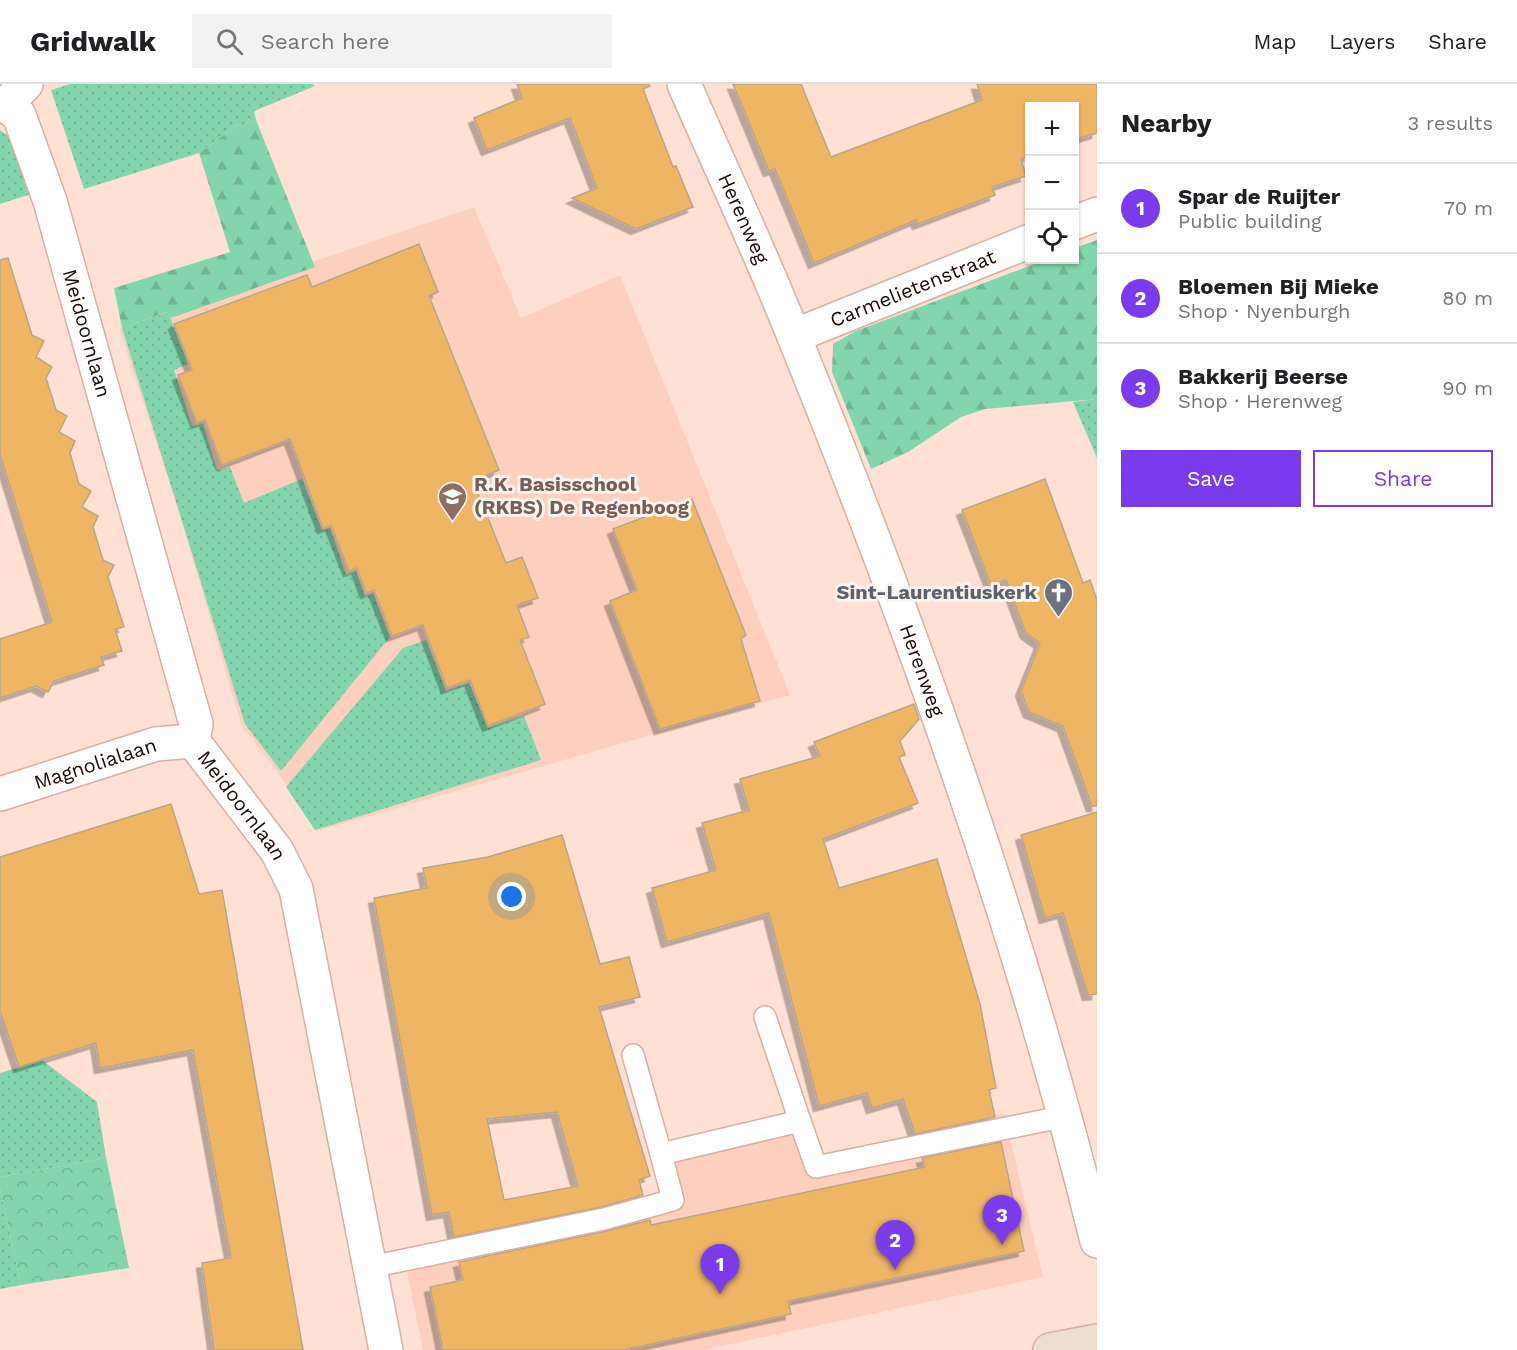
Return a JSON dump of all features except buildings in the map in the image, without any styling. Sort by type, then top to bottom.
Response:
[{"type":"street","name":"Herenweg","points":[[684,84],[794,336],[912,638],[973,811],[1066,1116],[1097,1240]]},
{"type":"street","name":"Meidoornlaan","points":[[10,98],[20,115],[50,201],[196,724],[193,741],[277,851],[296,889],[386,1350]]},
{"type":"street","points":[[1079,221],[1097,214]]},
{"type":"street","name":"Carmelietenstraat","points":[[794,336],[1025,243]]},
{"type":"street","name":"Magnolialaan","points":[[0,794],[156,744],[193,741]]},
{"type":"street","points":[[1050,1350],[1097,1341]]},
{"type":"lane","points":[[765,1017],[816,1167],[1066,1116]]},
{"type":"lane","points":[[370,1268],[604,1219],[673,1200],[633,1055]]},
{"type":"lane","points":[[661,1154],[801,1121]]},
{"type":"shaded area","points":[[474,207],[521,318],[620,275],[790,695],[317,831],[277,771],[241,724],[180,515],[119,328]]},
{"type":"shaded area","points":[[1004,1113],[1043,1277],[704,1350],[423,1350],[404,1257],[679,1192],[672,1161],[796,1132],[803,1160]]},
{"type":"green space","points":[[70,84],[312,84],[315,86],[254,111],[256,120],[236,126],[199,153],[84,189],[51,90]]},
{"type":"green space","points":[[256,120],[315,267],[171,318],[167,312],[122,328],[114,288],[230,252],[199,153],[236,126]]},
{"type":"green space","points":[[0,130],[11,138],[31,194],[0,204]]},
{"type":"green space","points":[[1097,240],[1097,399],[985,409],[961,417],[908,452],[871,469],[832,372],[833,344],[856,331],[1034,264],[1079,264],[1079,247]]},
{"type":"green space","points":[[168,312],[188,364],[174,370],[192,426],[203,424],[217,470],[230,467],[244,503],[302,479],[322,530],[330,528],[346,575],[356,571],[365,597],[373,593],[390,637],[281,771],[245,724],[122,328]]},
{"type":"green space","points":[[1097,399],[1097,458],[1073,402]]},
{"type":"green space","points":[[426,640],[446,691],[469,683],[488,728],[524,716],[541,760],[315,830],[286,787],[403,648]]},
{"type":"green space","points":[[42,1060],[97,1102],[106,1158],[0,1177],[0,1073]]},
{"type":"green space","points":[[106,1158],[129,1268],[21,1285],[0,1189],[0,1177]]},
{"type":"green space","points":[[0,1189],[21,1285],[0,1289]]},
{"type":"place","name":"R.K. Basisschool (RKBS) De Regenboog","points":[[453,522]]},
{"type":"place","name":"Sint-Laurentiuskerk","points":[[1058,618]]},
{"type":"place","name":"Bakkerij Beerse","points":[[1002,1245]]},
{"type":"place","name":"Bloemen Bij Mieke","points":[[895,1270]]},
{"type":"place","name":"Spar de Ruijter","points":[[720,1294]]}]
